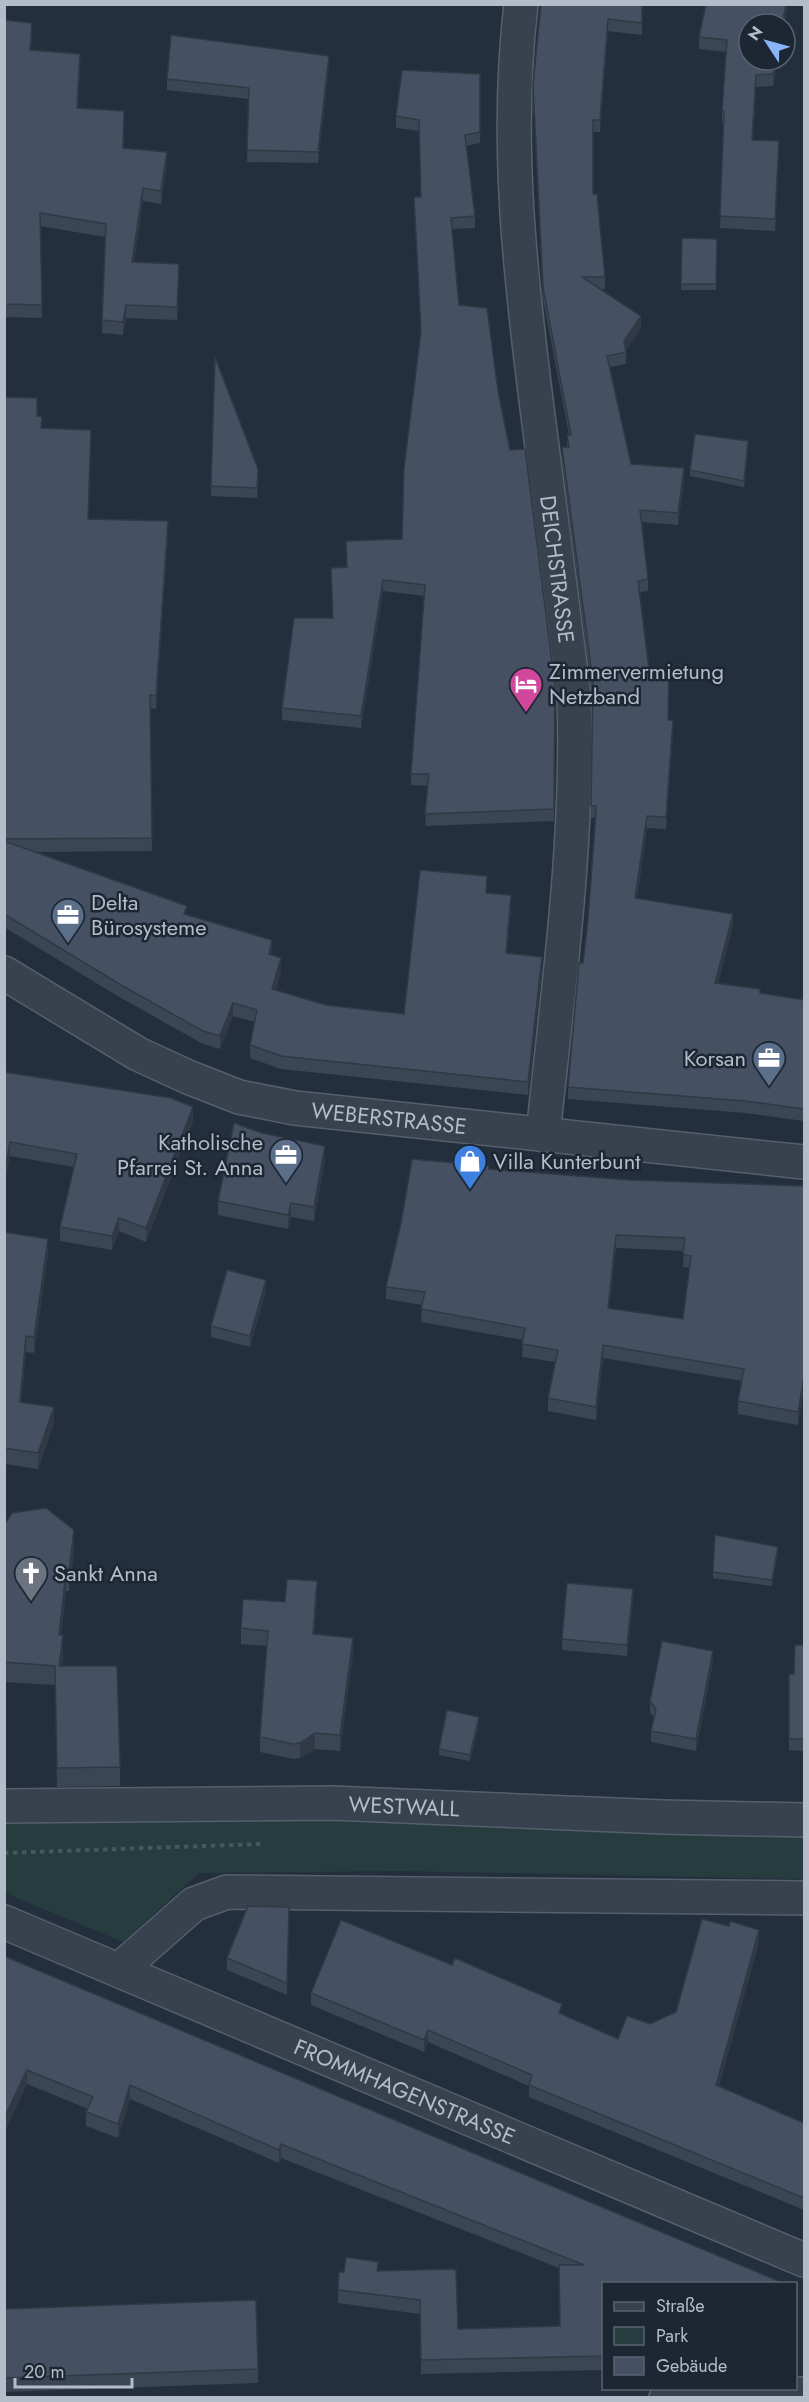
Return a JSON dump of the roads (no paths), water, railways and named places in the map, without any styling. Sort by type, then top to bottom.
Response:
[{"type":"street","name":"DEICHSTRASSE","points":[[521,4],[517,37],[513,146],[518,238],[526,323],[574,696],[576,756],[572,854],[543,1135]]},
{"type":"street","name":"WEBERSTRASSE","points":[[4,973],[138,1054],[239,1097],[295,1108],[804,1162]]},
{"type":"street","name":"WESTWALL","points":[[4,1806],[332,1803],[804,1820]]},
{"type":"street","points":[[119,1970],[194,1904],[227,1892],[804,1898]]},
{"type":"street","name":"FROMMHAGENSTRASSE","points":[[4,1922],[804,2260]]},
{"type":"street","points":[[666,2397],[804,2394]]},
{"type":"place","name":"Zimmervermietung Netzband","points":[[526,713]]},
{"type":"place","name":"Delta Bürosysteme","points":[[68,944]]},
{"type":"place","name":"Korsan","points":[[769,1087]]},
{"type":"place","name":"Katholische Pfarrei St. Anna","points":[[286,1184]]},
{"type":"place","name":"Villa Kunterbunt","points":[[470,1190]]},
{"type":"place","name":"Sankt Anna","points":[[31,1602]]}]
